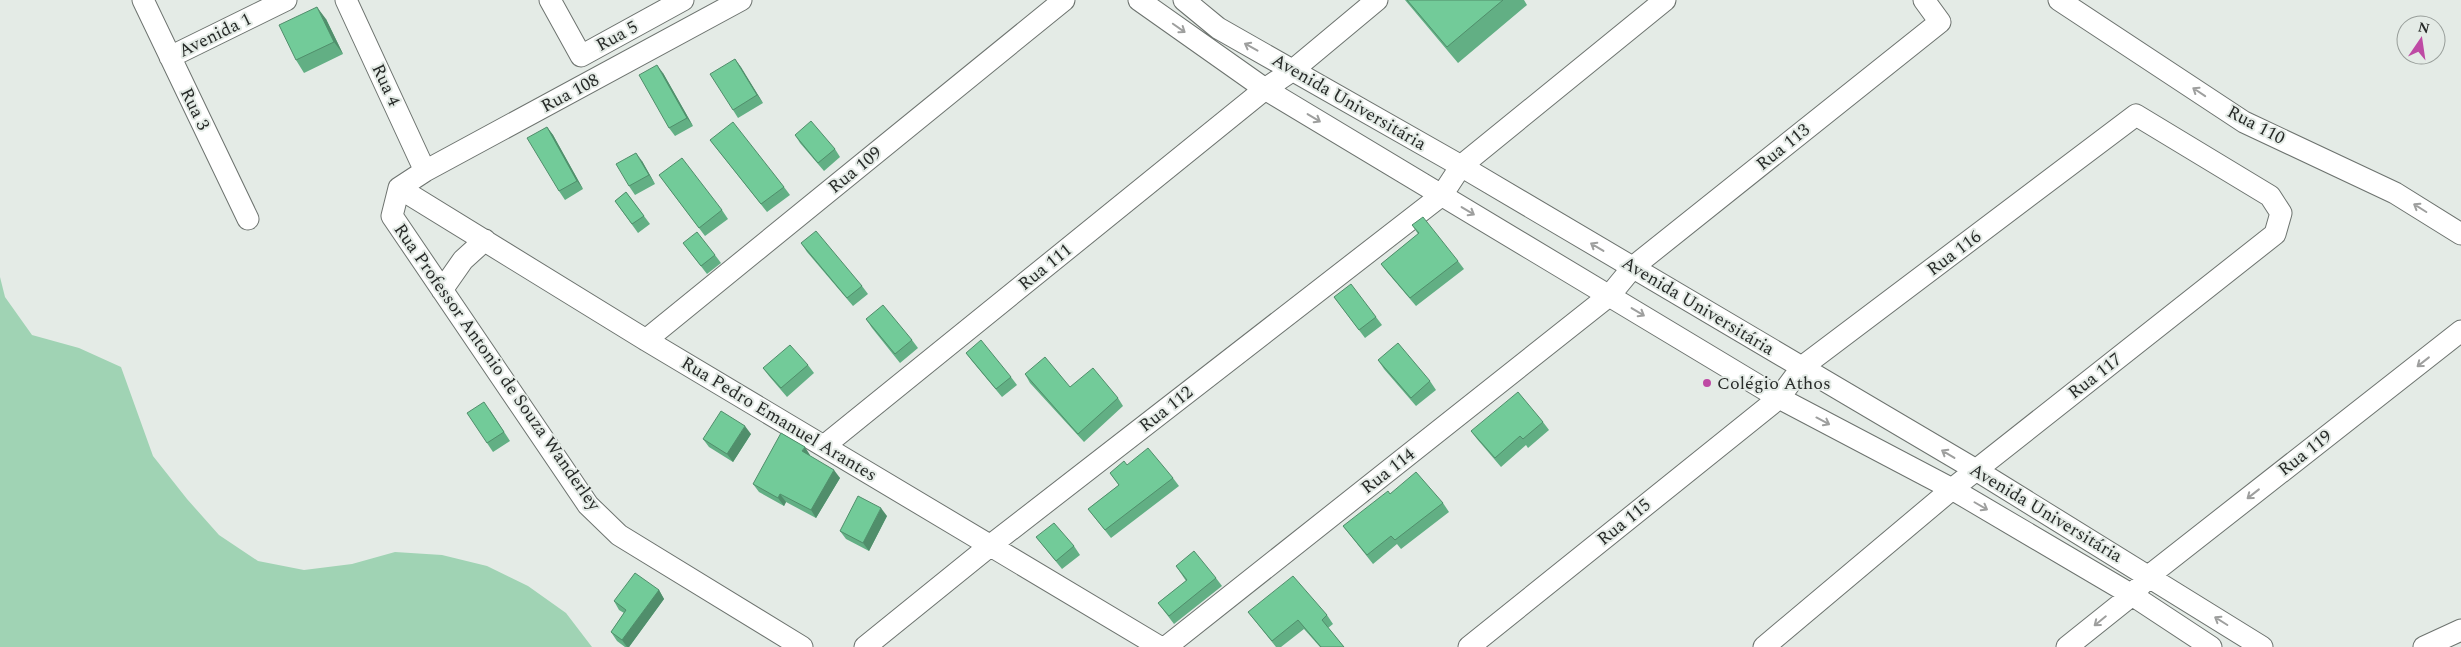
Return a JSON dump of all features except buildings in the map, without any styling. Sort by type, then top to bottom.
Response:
[{"type":"street","name":"Rua 3","points":[[143,0],[248,219]]},
{"type":"street","name":"Avenida 1","points":[[170,57],[286,0]]},
{"type":"street","name":"Rua 4","points":[[346,0],[425,171]]},
{"type":"street","name":"Rua 5","points":[[550,0],[581,56],[683,0]]},
{"type":"street","name":"Rua 108","points":[[399,188],[425,171],[741,0]]},
{"type":"street","name":"Rua 109","points":[[646,340],[1064,0]]},
{"type":"street","name":"Avenida Universitária","points":[[1139,0],[1265,89],[1779,398],[1952,489],[2132,595],[2211,647]]},
{"type":"street","name":"Avenida Universitária","points":[[1184,0],[1218,28],[1461,166],[1976,470],[2262,647]]},
{"type":"street","points":[[1265,89],[1293,70],[1377,0]]},
{"type":"street","points":[[1461,166],[1664,0]]},
{"type":"street","name":"Rua 113","points":[[1610,295],[1633,268],[1940,22],[1924,0]]},
{"type":"street","name":"Rua 110","points":[[2060,0],[2244,122],[2395,193],[2461,234]]},
{"type":"street","name":"Rua 111","points":[[824,446],[1265,89]]},
{"type":"street","name":"Rua 116","points":[[1779,398],[1802,367],[2136,115]]},
{"type":"street","name":"Rua 117","points":[[1764,647],[1952,489],[2275,234],[2281,214],[2270,196],[2136,115]]},
{"type":"street","name":"Rua 112","points":[[865,647],[991,545],[1442,195],[1461,166]]},
{"type":"street","name":"Rua Pedro Emanuel Arantes","points":[[399,188],[646,340],[1160,647]]},
{"type":"street","name":"Rua Professor Antonio de Souza Wanderley","points":[[399,188],[392,216],[588,504],[619,535],[802,647]]},
{"type":"street","points":[[442,290],[463,260],[485,240]]},
{"type":"street","name":"Rua 114","points":[[1166,647],[1610,295]]},
{"type":"street","name":"Rua 119","points":[[2067,647],[2132,595],[2150,576],[2461,332]]},
{"type":"street","name":"Rua 115","points":[[1468,647],[1779,398]]},
{"type":"street","points":[[2424,647],[2461,630]]},
{"type":"green space","points":[[0,277],[5,297],[32,335],[79,348],[121,367],[153,456],[219,535],[258,561],[304,570],[352,564],[395,552],[442,555],[487,566],[528,586],[566,613],[592,647],[0,647]]},
{"type":"place","name":"Colégio Athos","points":[[1707,383]]}]
